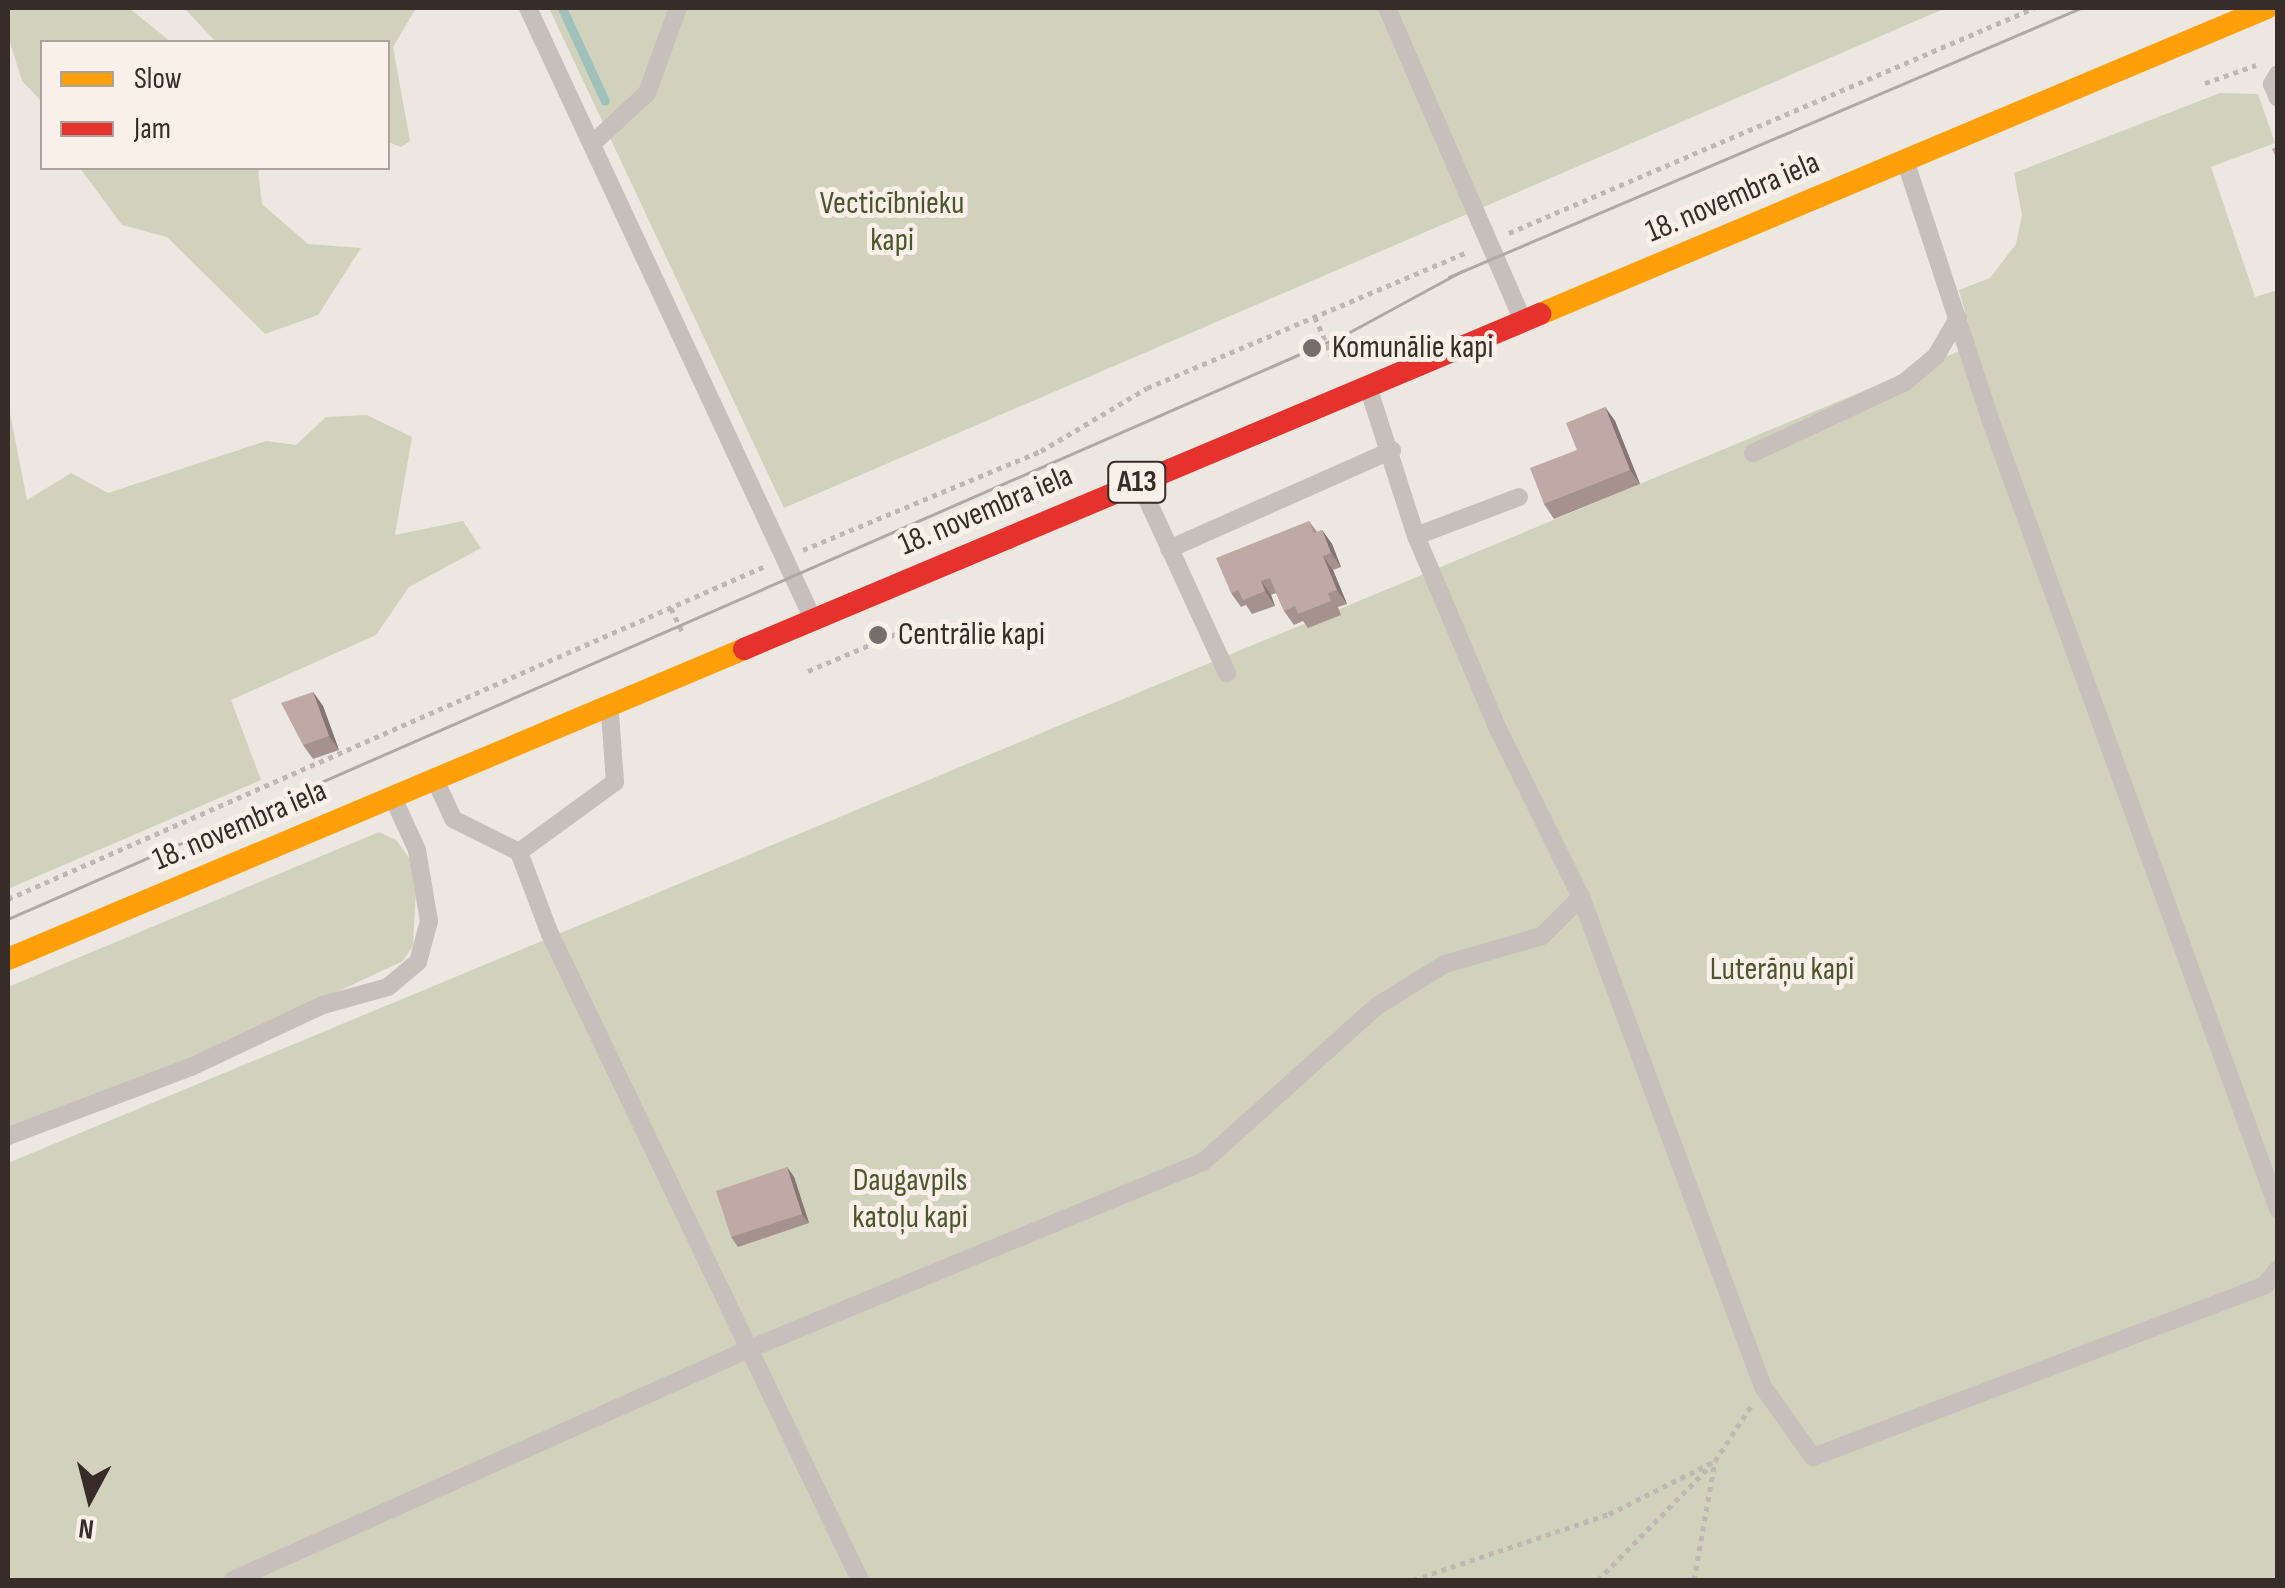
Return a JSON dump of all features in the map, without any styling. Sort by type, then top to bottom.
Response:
[{"type":"main road","name":"18. novembra iela","points":[[8,959],[2267,8]]},
{"type":"lane","points":[[528,8],[813,620]]},
{"type":"lane","points":[[592,144],[647,93],[678,8]]},
{"type":"lane","points":[[1387,8],[1523,320]]},
{"type":"lane","points":[[2278,74],[2272,84],[2278,98]]},
{"type":"lane","points":[[1905,161],[2278,1209]]},
{"type":"lane","points":[[1754,453],[1904,382],[1936,356],[1958,318]]},
{"type":"lane","points":[[1368,386],[1392,450],[1416,536],[1498,729],[1581,897],[1763,1387],[1813,1457],[2265,1285],[2278,1269]]},
{"type":"lane","points":[[1169,549],[1392,450]]},
{"type":"lane","points":[[1139,481],[1227,673]]},
{"type":"lane","points":[[1416,536],[1519,497]]},
{"type":"lane","points":[[519,852],[615,782],[610,706]]},
{"type":"lane","points":[[435,778],[454,819],[519,852],[550,934],[860,1580]]},
{"type":"lane","points":[[8,1136],[191,1068],[323,1005],[388,987],[418,962],[428,921],[416,850],[393,797]]},
{"type":"lane","points":[[232,1580],[749,1348],[1202,1162],[1377,1006],[1445,964],[1542,936],[1581,897]]},
{"type":"path","points":[[8,899],[784,558],[1040,450],[1147,388],[2034,8]]},
{"type":"path","points":[[1315,316],[1332,356]]},
{"type":"path","points":[[1598,1580],[1715,1461],[1763,1387]]},
{"type":"path","points":[[1412,1580],[1609,1514],[1715,1461]]},
{"type":"path","points":[[1694,1580],[1715,1461]]},
{"type":"green space","points":[[8,8],[129,8],[169,40],[40,40],[40,100],[22,81],[8,36]]},
{"type":"green space","points":[[184,8],[416,8],[393,47],[410,141],[401,147],[390,143],[390,40],[214,40]]},
{"type":"green space","name":"Vecticībnieku kapi","points":[[549,8],[1946,8],[784,508]]},
{"type":"green space","points":[[2220,93],[2258,94],[2275,143],[2211,167],[2255,297],[2278,290],[2277,1580],[8,1580],[8,1163],[1974,345],[1959,290],[1990,278],[2016,244],[2022,215],[2014,173]]},
{"type":"green space","points":[[81,170],[258,170],[262,204],[308,244],[361,248],[318,315],[265,334],[167,237],[122,225]]},
{"type":"green space","points":[[8,403],[27,500],[71,473],[108,493],[266,441],[296,445],[326,417],[367,415],[412,437],[395,535],[463,521],[481,548],[409,587],[376,635],[231,700],[261,780],[8,889]]},
{"type":"green space","points":[[379,832],[396,840],[410,859],[416,889],[413,946],[403,961],[179,1066],[8,1126],[8,987]]},
{"type":"building","points":[[1605,407],[1630,470],[1544,504],[1530,468],[1577,450],[1566,423]]},
{"type":"building","points":[[1309,521],[1314,533],[1322,530],[1331,553],[1323,556],[1337,590],[1328,593],[1331,601],[1298,614],[1295,606],[1284,611],[1270,578],[1261,581],[1265,591],[1243,600],[1238,590],[1231,593],[1216,558]]},
{"type":"building","points":[[313,692],[329,736],[303,745],[281,703]]},
{"type":"building","points":[[787,1167],[802,1214],[731,1237],[716,1191]]},
{"type":"waterway","points":[[562,8],[605,101]]},
{"type":"tram line","points":[[1449,277],[2081,8]]},
{"type":"tram line","points":[[8,919],[1346,334],[1462,271]]},
{"type":"traffic: slow","points":[[1540,314],[2267,8]]},
{"type":"traffic: slow","points":[[8,959],[744,649]]},
{"type":"traffic: jam","points":[[744,649],[1540,314]]},
{"type":"place","name":"Komunālie kapi","points":[[1312,348]]},
{"type":"place","name":"Centrālie kapi","points":[[878,635]]},
{"type":"park label","name":"Luterāņu kapi","points":[[1782,970]]},
{"type":"park label","name":"Daugavpils katoļu kapi","points":[[910,1200]]}]
